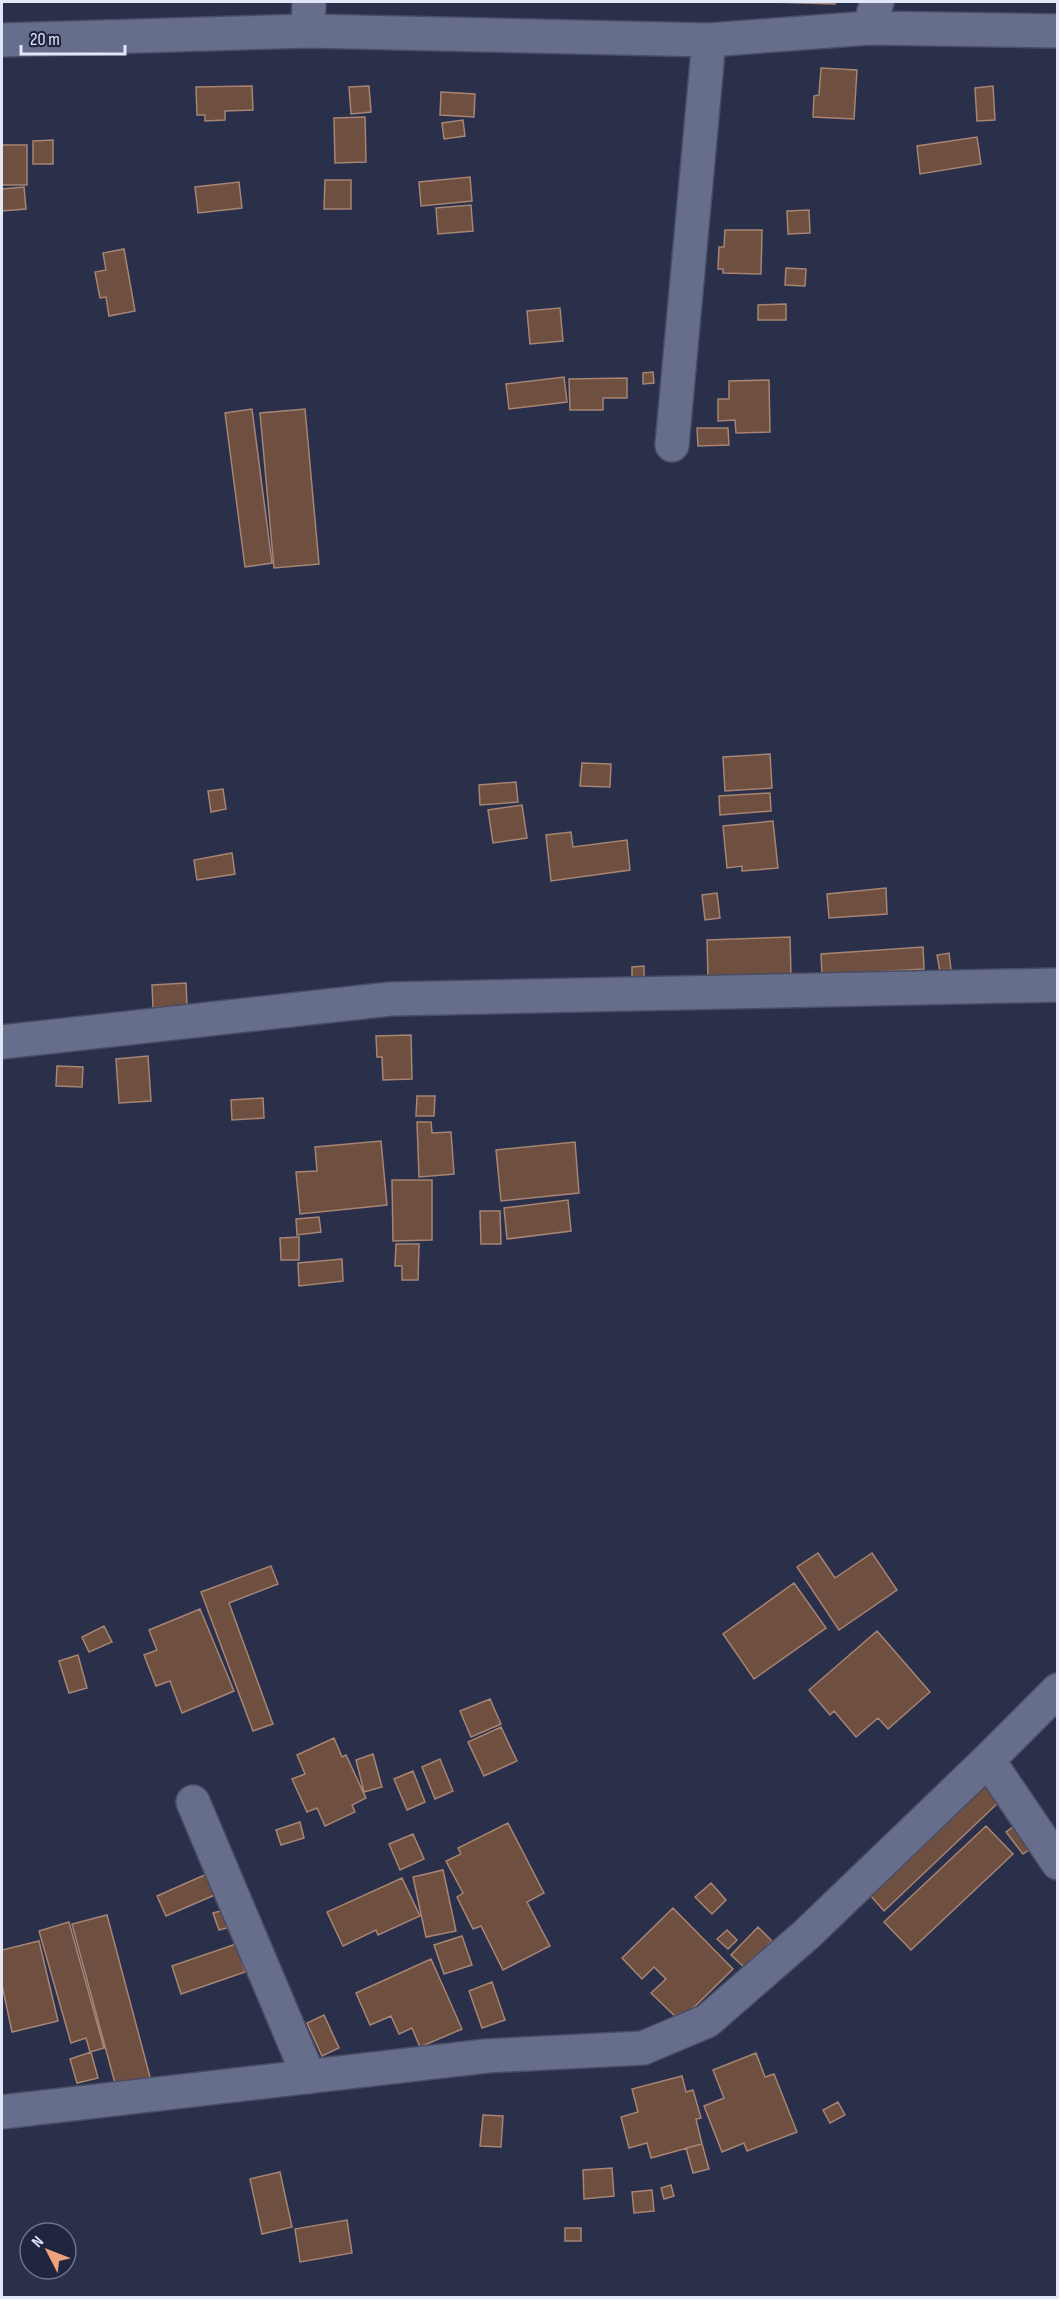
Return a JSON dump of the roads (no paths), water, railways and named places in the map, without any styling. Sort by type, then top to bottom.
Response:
[{"type":"street","points":[[2,40],[308,16],[709,40],[873,15],[1058,31]]},
{"type":"street","points":[[672,445],[709,40]]},
{"type":"street","points":[[2,1042],[390,999],[1058,985]]},
{"type":"street","points":[[2,2112],[486,2056],[643,2048],[707,2020],[807,1934],[988,1760],[1058,1689]]},
{"type":"street","points":[[988,1760],[1058,1863]]},
{"type":"street","points":[[193,1802],[309,2077]]}]
